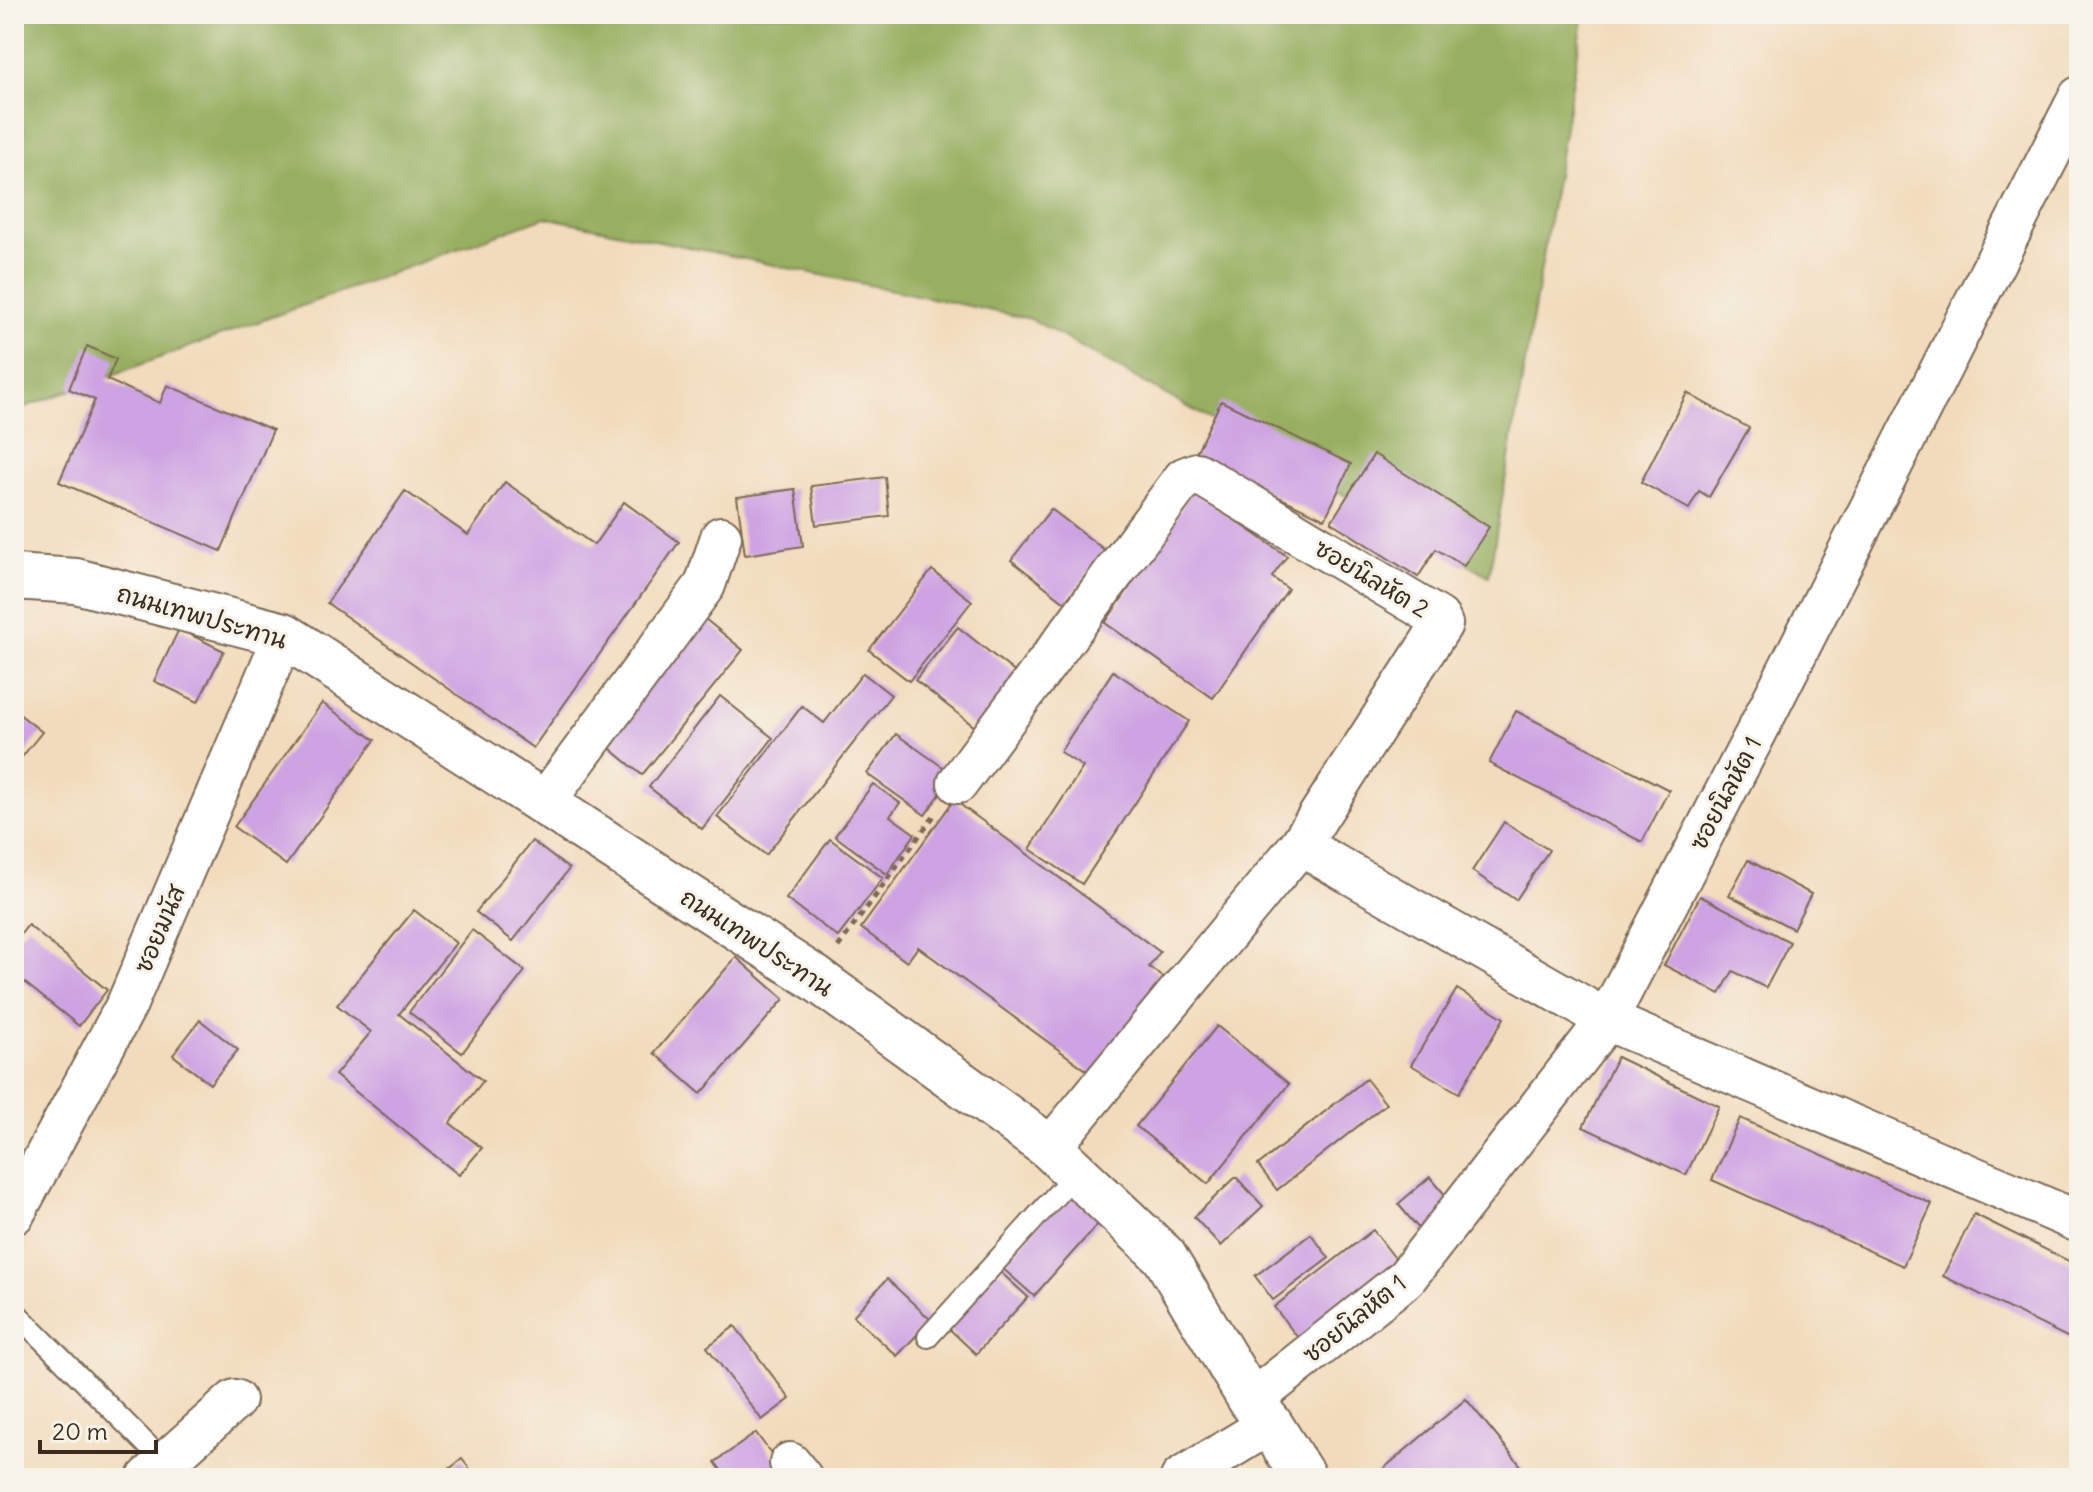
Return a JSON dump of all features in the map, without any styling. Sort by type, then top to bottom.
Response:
[{"type":"street","name":"ซอยนิลหัต 1","points":[[1181,1478],[1260,1413],[1406,1278],[1607,1020],[2079,97]]},
{"type":"street","name":"ซอยนิลหัต 2","points":[[958,783],[1184,478],[1197,473],[1439,618],[1442,624],[1300,845],[1063,1160]]},
{"type":"street","points":[[544,803],[705,585],[721,537]]},
{"type":"street","name":"ถนนเทพประทาน","points":[[14,545],[50,560],[76,581]]},
{"type":"street","name":"ถนนเทพประทาน","points":[[14,577],[76,581],[284,635],[815,978],[1063,1160],[1164,1256],[1260,1413],[1304,1478]]},
{"type":"street","name":"ซอยมนัส","points":[[14,1214],[127,1004],[284,635]]},
{"type":"street","points":[[1300,845],[1607,1020],[2079,1222]]},
{"type":"street","points":[[164,1473],[235,1400]]},
{"type":"lane","points":[[928,1337],[1063,1160]]},
{"type":"lane","points":[[14,1311],[164,1473]]},
{"type":"path","points":[[815,978],[958,783]]},
{"type":"green space","points":[[14,14],[1584,14],[1489,576],[1031,319],[545,217],[14,411]]},
{"type":"building","points":[[87,346],[116,359],[107,380],[160,403],[167,385],[273,430],[221,551],[59,482],[95,400],[69,389]]},
{"type":"building","points":[[1687,393],[1749,428],[1709,497],[1699,491],[1689,509],[1641,482]]},
{"type":"building","points":[[1221,401],[1351,464],[1325,519],[1194,457]]},
{"type":"building","points":[[1374,454],[1489,527],[1464,566],[1436,549],[1418,577],[1331,522]]},
{"type":"building","points":[[885,477],[889,516],[816,525],[811,486]]},
{"type":"building","points":[[505,482],[594,545],[624,502],[679,542],[533,748],[327,603],[405,491],[468,535]]},
{"type":"building","points":[[795,489],[803,546],[745,555],[737,497]]},
{"type":"building","points":[[1191,490],[1287,556],[1272,577],[1288,589],[1213,698],[1105,623],[1171,527]]},
{"type":"building","points":[[1051,509],[1106,551],[1065,602],[1011,560]]},
{"type":"building","points":[[932,570],[972,601],[909,681],[869,650]]},
{"type":"building","points":[[699,614],[743,650],[642,775],[599,739]]},
{"type":"building","points":[[958,627],[1022,678],[980,731],[915,680]]},
{"type":"building","points":[[179,629],[224,651],[198,702],[154,681]]},
{"type":"building","points":[[1113,671],[1189,721],[1082,884],[1030,849],[1083,767],[1060,752]]},
{"type":"building","points":[[863,673],[891,695],[766,855],[717,817],[802,706],[824,723]]},
{"type":"building","points":[[720,696],[773,738],[702,829],[649,787]]},
{"type":"building","points":[[322,703],[375,740],[286,865],[234,827]]},
{"type":"building","points":[[14,710],[42,732],[14,767]]},
{"type":"building","points":[[1516,711],[1669,790],[1642,842],[1489,763]]},
{"type":"building","points":[[896,734],[954,775],[925,815],[867,774]]},
{"type":"building","points":[[873,784],[900,803],[890,816],[915,834],[887,874],[835,836]]},
{"type":"building","points":[[954,800],[1160,952],[1149,967],[1171,983],[1100,1080],[918,947],[907,962],[861,928]]},
{"type":"building","points":[[1504,822],[1549,850],[1516,900],[1472,871]]},
{"type":"building","points":[[830,839],[883,878],[838,937],[786,899]]},
{"type":"building","points":[[532,841],[569,869],[513,941],[476,912]]},
{"type":"building","points":[[1748,860],[1811,894],[1793,929],[1729,895]]},
{"type":"building","points":[[1700,896],[1790,942],[1766,988],[1733,971],[1720,994],[1664,965]]},
{"type":"building","points":[[414,910],[456,943],[399,1014],[483,1081],[450,1123],[482,1148],[459,1175],[335,1075],[371,1032],[337,1005]]},
{"type":"building","points":[[28,925],[107,990],[79,1026],[14,974],[14,943]]},
{"type":"building","points":[[472,930],[525,971],[462,1053],[409,1012]]},
{"type":"building","points":[[736,957],[784,999],[701,1094],[654,1053]]},
{"type":"building","points":[[1457,989],[1504,1018],[1459,1093],[1411,1065]]},
{"type":"building","points":[[200,1020],[238,1050],[210,1084],[173,1055]]},
{"type":"building","points":[[1217,1026],[1289,1084],[1208,1184],[1136,1126]]},
{"type":"building","points":[[1617,1057],[1719,1106],[1686,1175],[1583,1127]]},
{"type":"building","points":[[1366,1079],[1386,1104],[1277,1190],[1258,1165]]},
{"type":"building","points":[[1740,1118],[1932,1204],[1903,1266],[1712,1180]]},
{"type":"building","points":[[1236,1177],[1263,1206],[1221,1246],[1194,1217]]},
{"type":"building","points":[[1430,1177],[1457,1209],[1425,1236],[1398,1204]]},
{"type":"building","points":[[1073,1186],[1106,1215],[1034,1296],[1001,1267]]},
{"type":"building","points":[[1974,1214],[2079,1266],[2079,1343],[1943,1276]]},
{"type":"building","points":[[1373,1230],[1405,1271],[1306,1348],[1274,1307]]},
{"type":"building","points":[[1311,1234],[1329,1258],[1273,1300],[1255,1276]]},
{"type":"building","points":[[996,1268],[1028,1297],[976,1354],[944,1324]]},
{"type":"building","points":[[887,1279],[931,1320],[897,1356],[853,1316]]},
{"type":"building","points":[[735,1326],[790,1399],[762,1420],[707,1347]]},
{"type":"building","points":[[1466,1399],[1531,1478],[1380,1478],[1377,1474]]},
{"type":"building","points":[[756,1433],[789,1478],[727,1478],[715,1462]]},
{"type":"building","points":[[462,1459],[477,1478],[438,1478]]}]
